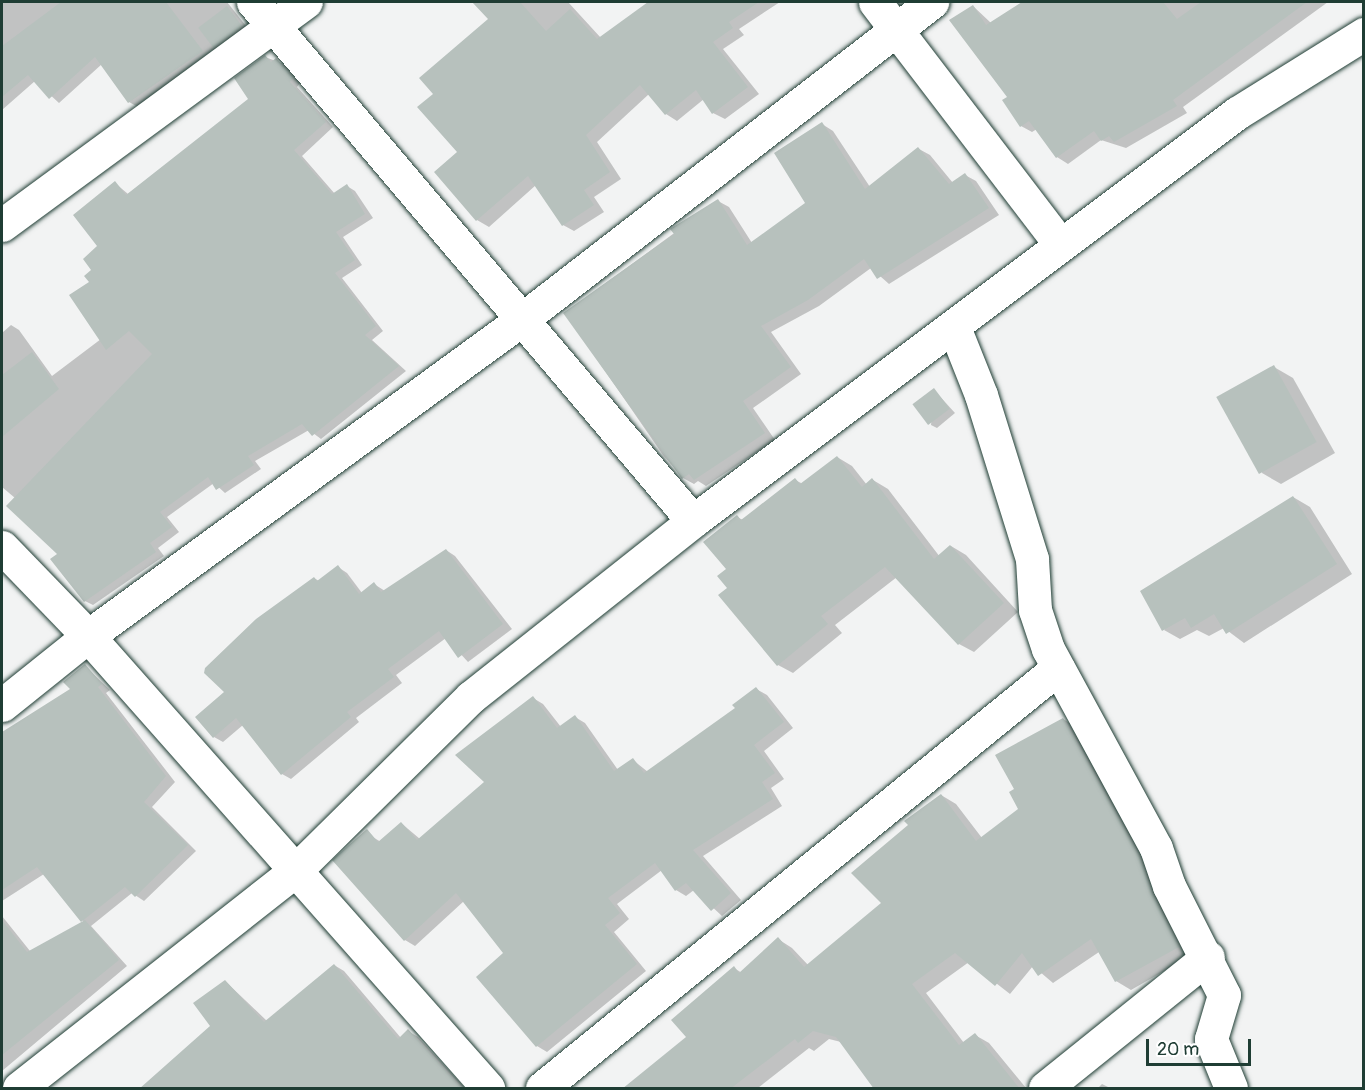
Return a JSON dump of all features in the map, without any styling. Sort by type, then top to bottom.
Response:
[{"type":"street","points":[[2,225],[263,14],[306,2]]},
{"type":"street","points":[[875,2],[1060,244]]},
{"type":"street","points":[[2,705],[88,636],[521,320],[932,2]]},
{"type":"street","points":[[263,14],[693,521]]},
{"type":"street","points":[[20,1089],[297,869],[471,697],[693,521],[1237,113],[1364,34]]},
{"type":"street","points":[[954,327],[981,395],[1032,559],[1035,610],[1058,668],[1156,848],[1169,886],[1208,957],[1224,995],[1211,1039],[1231,1089]]},
{"type":"street","points":[[2,547],[88,636],[297,869],[488,1089]]},
{"type":"street","points":[[542,1089],[1058,668]]},
{"type":"street","points":[[1045,1089],[1208,957]]},
{"type":"building","points":[[61,2],[166,2],[203,51],[128,103],[95,57],[49,99],[28,75],[2,97],[2,46]]},
{"type":"building","points":[[472,2],[520,2],[546,31],[570,9],[597,39],[648,2],[759,2],[729,22],[733,28],[713,42],[748,87],[712,114],[696,90],[665,115],[640,85],[586,135],[610,172],[584,190],[594,205],[562,226],[528,176],[476,221],[434,172],[457,152],[417,107],[433,94],[419,78],[488,19]]},
{"type":"building","points":[[1022,2],[1163,2],[1177,19],[1201,2],[1307,2],[1173,100],[1177,106],[1114,142],[1109,136],[1101,141],[1094,131],[1056,158],[1029,121],[1020,127],[1002,100],[1007,97],[949,20],[973,5],[986,25]]},
{"type":"building","points":[[227,6],[242,26],[213,48],[198,28]]},
{"type":"building","points":[[265,55],[271,62],[276,58],[293,78],[290,82],[326,122],[294,150],[332,194],[347,184],[365,214],[336,232],[355,260],[335,273],[376,326],[365,335],[399,366],[312,436],[302,424],[248,456],[254,465],[216,490],[208,477],[160,512],[172,527],[150,543],[156,552],[84,602],[50,559],[57,554],[6,506],[152,354],[129,331],[106,350],[69,295],[89,282],[84,276],[91,270],[83,259],[97,246],[73,215],[115,181],[126,195],[248,99],[234,78]]},
{"type":"building","points":[[822,122],[865,189],[918,147],[949,184],[965,173],[989,208],[877,279],[864,259],[808,300],[761,326],[791,367],[743,401],[765,433],[694,480],[689,474],[682,479],[563,313],[674,234],[670,229],[718,199],[747,245],[805,203],[774,153]]},
{"type":"building","points":[[32,352],[59,389],[2,437],[2,375]]},
{"type":"building","points":[[1274,365],[1317,442],[1259,474],[1216,397]]},
{"type":"building","points":[[934,388],[950,409],[928,425],[912,404]]},
{"type":"building","points":[[837,456],[862,487],[872,478],[934,559],[950,545],[1004,603],[958,645],[885,567],[821,616],[828,624],[777,666],[718,595],[727,588],[717,576],[726,569],[703,542],[737,515],[741,520],[795,478],[800,484]]},
{"type":"building","points":[[1293,496],[1337,564],[1226,634],[1214,614],[1191,628],[1185,618],[1162,631],[1140,591]]},
{"type":"building","points":[[446,549],[503,624],[458,658],[439,631],[388,669],[394,677],[347,712],[351,717],[281,775],[236,718],[213,738],[195,717],[224,692],[204,673],[205,668],[256,619],[314,577],[317,581],[338,565],[359,594],[374,582],[381,592]]},
{"type":"building","points":[[85,664],[102,684],[98,687],[166,776],[144,802],[188,845],[135,897],[125,887],[81,922],[37,867],[2,890],[2,732],[70,689],[63,682]]},
{"type":"building","points":[[756,687],[784,722],[754,745],[775,773],[762,782],[773,799],[693,850],[731,893],[711,911],[686,883],[675,891],[655,863],[608,898],[620,913],[605,925],[637,964],[536,1047],[476,977],[503,953],[456,893],[404,941],[332,860],[367,829],[378,842],[401,822],[417,840],[484,782],[455,755],[533,696],[557,728],[575,715],[614,771],[633,758],[644,773],[735,708],[732,705]]},
{"type":"building","points":[[1063,718],[1139,856],[1152,894],[1179,947],[1115,982],[1091,939],[1038,976],[1022,953],[995,986],[955,953],[912,984],[959,1045],[975,1033],[1020,1089],[874,1089],[836,1037],[813,1031],[798,1043],[795,1039],[730,1089],[622,1089],[686,1037],[671,1020],[734,966],[739,973],[778,937],[804,967],[881,903],[851,873],[908,825],[904,821],[941,794],[976,841],[1018,809],[1009,792],[1014,789],[995,755]]},
{"type":"building","points":[[2,920],[27,952],[85,920],[119,960],[2,1055]]},
{"type":"building","points":[[334,964],[398,1039],[408,1029],[462,1089],[139,1089],[210,1026],[193,1003],[225,980],[264,1022]]}]
